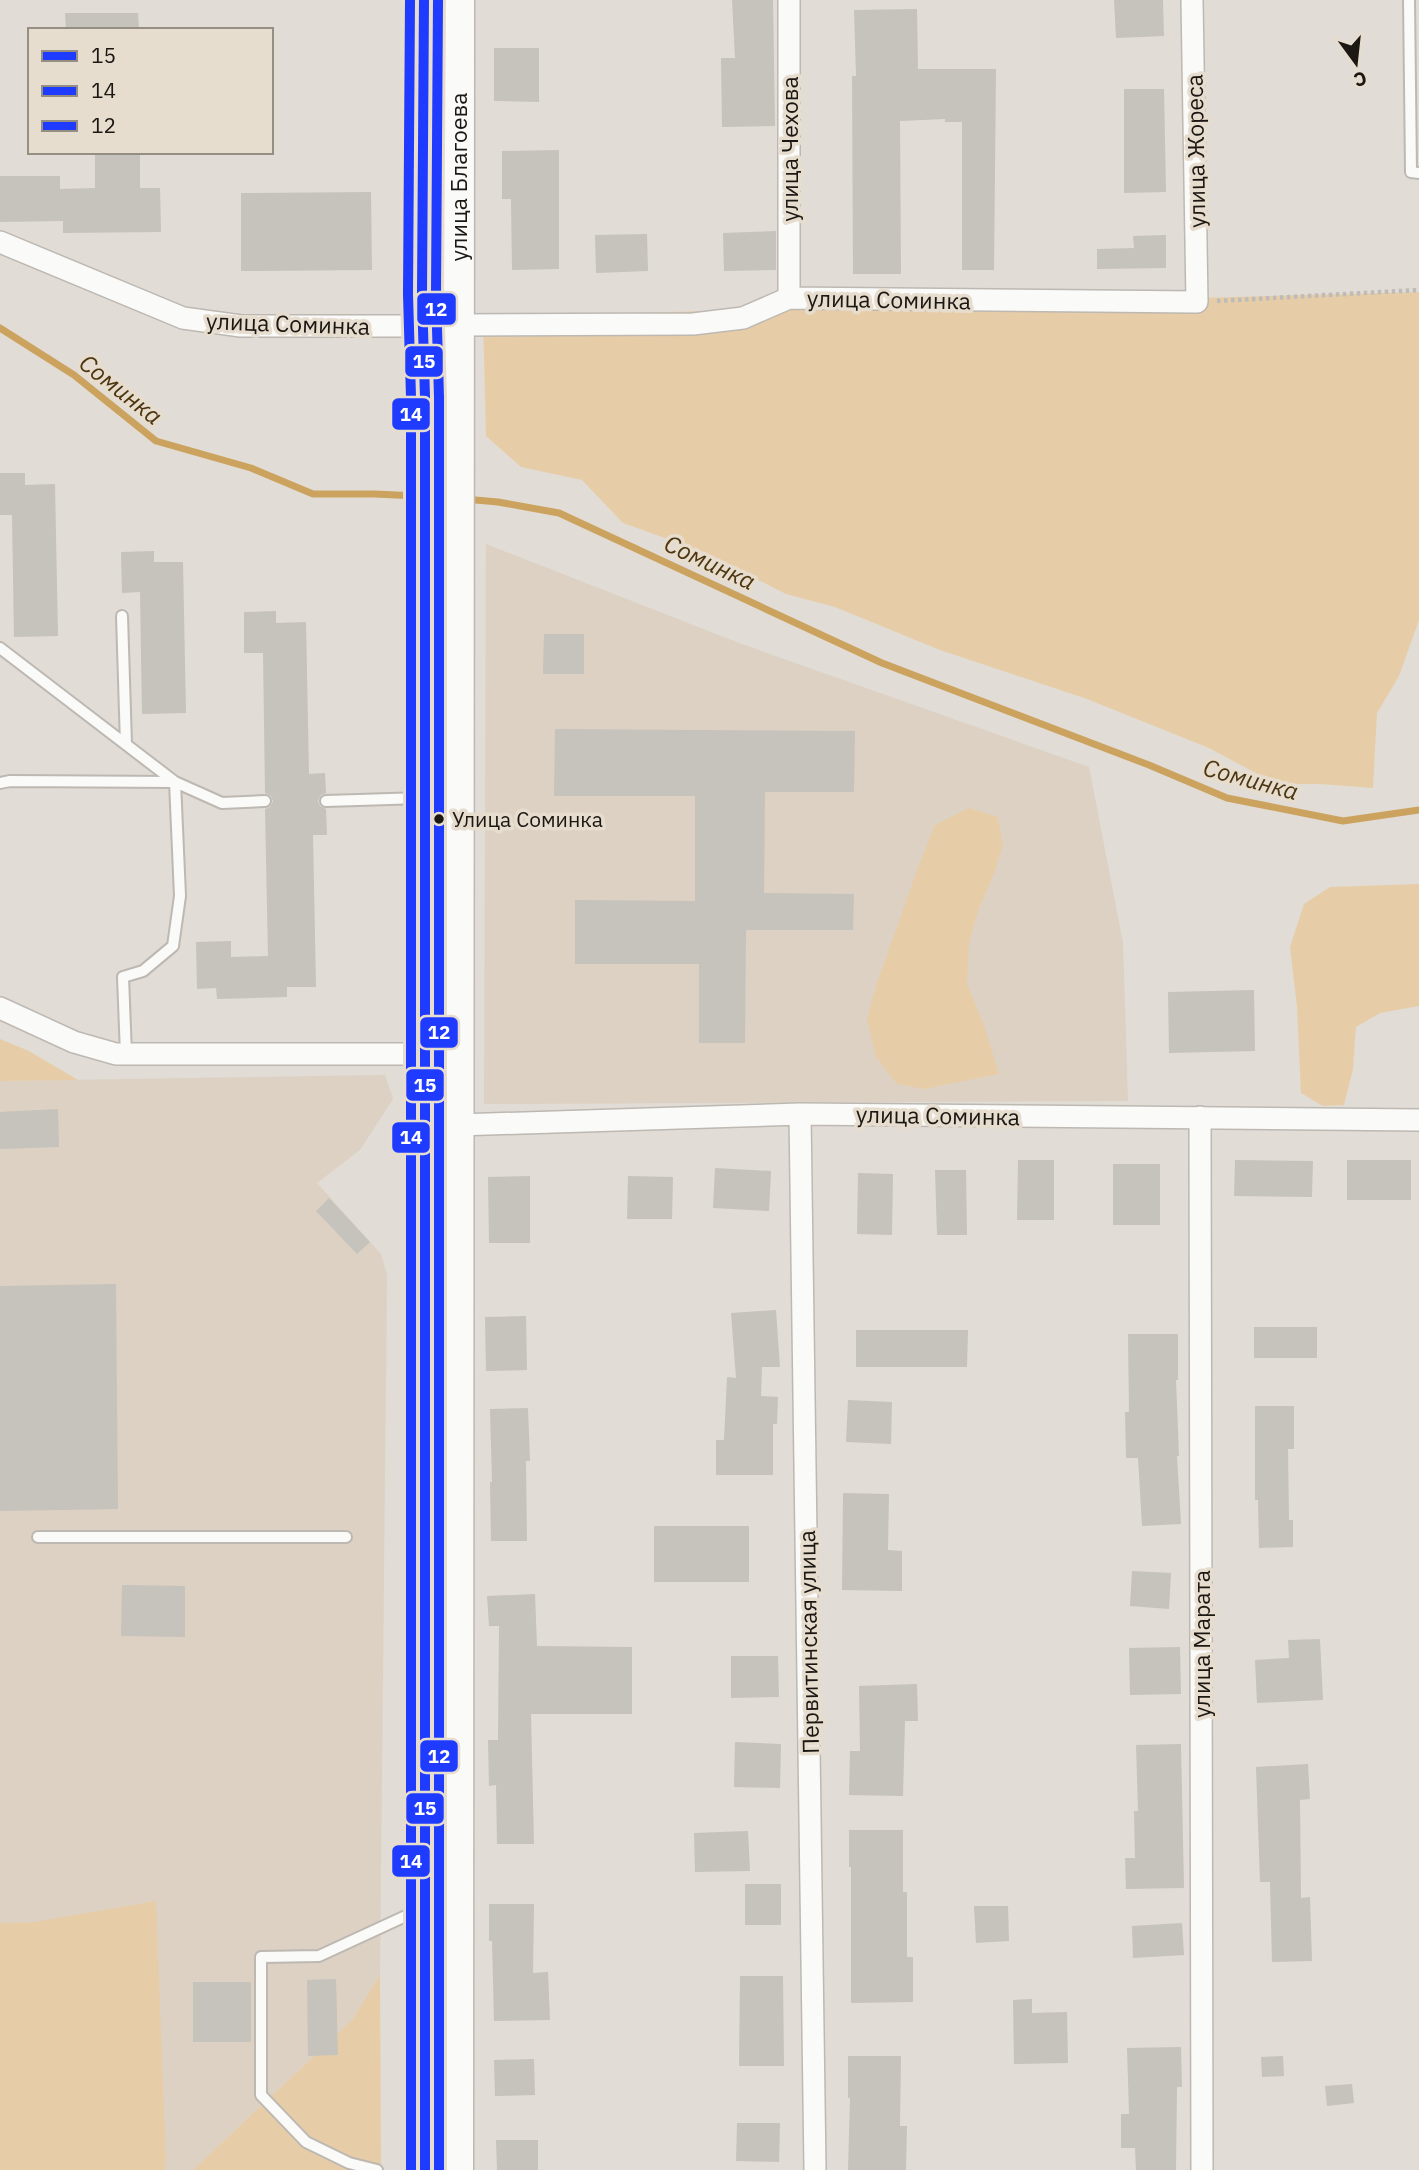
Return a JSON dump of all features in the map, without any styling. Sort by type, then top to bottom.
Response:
[{"type":"main road","name":"улица Благоева","points":[[424,0],[422,294],[425,397],[425,2170]]},
{"type":"main road","name":"улица Благоева","points":[[457,2170],[458,0]]},
{"type":"main road","points":[[422,294],[427,305],[445,321],[459,340],[453,342],[443,332],[423,326]]},
{"type":"main road","points":[[425,1054],[458,1052]]},
{"type":"main road","points":[[424,1126],[458,1125]]},
{"type":"street","name":"улица Чехова","points":[[789,0],[789,298]]},
{"type":"street","name":"улица Жореса","points":[[1192,0],[1197,302]]},
{"type":"street","name":"улица Соминка","points":[[0,242],[183,318],[241,326],[423,326]]},
{"type":"street","name":"улица Соминка","points":[[459,340],[693,324],[743,318],[789,298],[1197,302]]},
{"type":"street","points":[[0,1008],[74,1042],[116,1054],[425,1054]]},
{"type":"street","name":"улица Соминка","points":[[458,1125],[800,1114],[1419,1119]]},
{"type":"street","name":"Первитинская улица","points":[[800,1114],[815,2170]]},
{"type":"street","name":"улица Марата","points":[[1200,1117],[1202,2170]]},
{"type":"lane","points":[[1409,0],[1411,172],[1419,173]]},
{"type":"lane","points":[[122,616],[126,744]]},
{"type":"lane","points":[[0,648],[175,782],[222,803],[265,801]]},
{"type":"lane","points":[[0,783],[175,782]]},
{"type":"lane","points":[[126,1054],[123,977],[143,971],[173,946],[180,896],[175,782]]},
{"type":"lane","points":[[326,801],[424,798]]},
{"type":"lane","points":[[38,1537],[346,1537]]},
{"type":"lane","points":[[377,2170],[349,2163],[306,2142],[261,2095],[261,1957],[319,1956],[425,1907]]},
{"type":"path","points":[[1197,302],[1419,290]]},
{"type":"shaded area","points":[[1419,292],[1419,620],[1399,676],[1377,713],[1373,788],[1276,784],[1209,748],[1087,699],[940,650],[835,607],[786,594],[704,552],[623,523],[582,480],[521,467],[486,436],[483,317]]},
{"type":"shaded area","points":[[486,544],[739,643],[1089,767],[1123,943],[1128,1101],[484,1104]]},
{"type":"shaded area","points":[[969,808],[998,817],[1003,845],[969,942],[967,984],[984,1025],[999,1074],[924,1089],[897,1084],[876,1057],[867,1019],[877,983],[935,825]]},
{"type":"shaded area","points":[[1419,884],[1419,1006],[1380,1013],[1356,1027],[1353,1069],[1344,1105],[1323,1106],[1301,1093],[1297,1007],[1290,947],[1304,904],[1330,887]]},
{"type":"shaded area","points":[[0,1039],[29,1051],[78,1080],[0,1081]]},
{"type":"shaded area","points":[[385,1075],[393,1099],[360,1150],[317,1183],[381,1254],[387,1275],[380,1975],[352,2020],[193,2170],[0,2170],[0,1081]]},
{"type":"shaded area","points":[[156,1901],[166,2163],[164,2170],[0,2170],[0,1923],[34,1922]]},
{"type":"shaded area","points":[[380,1975],[381,2170],[193,2170],[352,2020]]},
{"type":"building","points":[[732,0],[773,0],[775,126],[722,127],[721,58],[735,58]]},
{"type":"building","points":[[1114,0],[1163,0],[1164,36],[1116,38]]},
{"type":"building","points":[[917,9],[918,69],[996,69],[994,270],[962,270],[962,122],[945,122],[945,119],[900,121],[901,274],[853,274],[852,76],[856,76],[854,10]]},
{"type":"building","points":[[65,13],[138,13],[139,28],[66,28]]},
{"type":"building","points":[[494,48],[539,48],[539,102],[494,101]]},
{"type":"building","points":[[1124,89],[1164,89],[1166,192],[1124,193]]},
{"type":"building","points":[[559,150],[559,269],[512,270],[511,199],[502,199],[502,151]]},
{"type":"building","points":[[95,154],[140,154],[140,188],[160,188],[161,232],[63,233],[63,221],[0,222],[0,176],[60,176],[60,189],[95,188]]},
{"type":"building","points":[[371,192],[372,270],[241,271],[241,193]]},
{"type":"building","points":[[776,231],[776,270],[724,271],[723,233]]},
{"type":"building","points":[[647,234],[648,271],[596,273],[595,235]]},
{"type":"building","points":[[1166,235],[1166,268],[1097,269],[1097,249],[1134,248],[1133,236]]},
{"type":"building","points":[[0,473],[25,473],[25,485],[55,484],[58,636],[14,637],[12,515],[0,515]]},
{"type":"building","points":[[154,551],[154,562],[183,562],[186,713],[142,714],[140,592],[122,593],[121,552]]},
{"type":"building","points":[[276,611],[276,623],[306,622],[309,774],[325,773],[326,793],[321,795],[318,801],[320,806],[326,809],[327,835],[313,835],[316,987],[287,987],[287,997],[217,999],[216,988],[197,989],[196,942],[231,941],[231,957],[268,956],[265,809],[270,807],[273,801],[271,796],[265,793],[263,653],[244,653],[244,612]]},
{"type":"building","points":[[544,634],[584,634],[584,674],[543,674]]},
{"type":"building","points":[[555,729],[855,731],[854,792],[765,792],[764,893],[854,894],[853,930],[746,930],[745,1043],[699,1043],[699,964],[575,964],[575,900],[695,901],[695,796],[554,796]]},
{"type":"building","points":[[1254,990],[1255,1051],[1169,1053],[1168,992]]},
{"type":"building","points":[[58,1109],[59,1147],[0,1149],[0,1112]]},
{"type":"building","points":[[1018,1160],[1054,1160],[1054,1220],[1017,1220]]},
{"type":"building","points":[[1235,1160],[1313,1161],[1312,1197],[1234,1196]]},
{"type":"building","points":[[1347,1160],[1411,1160],[1411,1200],[1347,1200]]},
{"type":"building","points":[[1113,1164],[1160,1164],[1160,1225],[1113,1225]]},
{"type":"building","points":[[715,1168],[771,1171],[769,1211],[713,1208]]},
{"type":"building","points":[[935,1170],[966,1170],[967,1235],[937,1235]]},
{"type":"building","points":[[858,1173],[893,1174],[892,1235],[857,1234]]},
{"type":"building","points":[[530,1176],[530,1243],[489,1243],[488,1177]]},
{"type":"building","points":[[628,1176],[673,1177],[672,1219],[627,1219]]},
{"type":"building","points":[[329,1198],[370,1242],[357,1254],[316,1211]]},
{"type":"building","points":[[116,1284],[118,1509],[0,1511],[0,1286]]},
{"type":"building","points":[[776,1310],[780,1367],[762,1367],[761,1396],[778,1397],[777,1424],[773,1424],[773,1475],[716,1475],[716,1440],[724,1440],[727,1377],[736,1378],[731,1313]]},
{"type":"building","points":[[526,1316],[527,1370],[486,1371],[485,1317]]},
{"type":"building","points":[[1254,1327],[1317,1327],[1317,1358],[1254,1358]]},
{"type":"building","points":[[856,1330],[968,1330],[967,1367],[856,1367]]},
{"type":"building","points":[[1128,1334],[1178,1334],[1177,1456],[1181,1524],[1142,1526],[1138,1458],[1126,1458],[1125,1412],[1129,1412]]},
{"type":"building","points":[[848,1400],[892,1402],[891,1444],[846,1442]]},
{"type":"building","points":[[1255,1406],[1294,1406],[1294,1449],[1288,1449],[1289,1520],[1293,1520],[1293,1547],[1259,1548],[1258,1500],[1255,1500]]},
{"type":"building","points":[[528,1408],[530,1461],[526,1461],[527,1541],[491,1541],[490,1409]]},
{"type":"building","points":[[843,1493],[889,1494],[888,1550],[902,1551],[902,1591],[842,1590]]},
{"type":"building","points":[[654,1526],[749,1526],[749,1582],[654,1582]]},
{"type":"building","points":[[1132,1571],[1171,1573],[1169,1609],[1130,1606]]},
{"type":"building","points":[[122,1585],[185,1586],[185,1637],[121,1636]]},
{"type":"building","points":[[535,1594],[537,1646],[632,1647],[632,1714],[531,1714],[534,1844],[497,1844],[496,1785],[489,1786],[488,1740],[498,1740],[499,1626],[489,1626],[487,1596]]},
{"type":"building","points":[[1320,1639],[1323,1700],[1257,1703],[1255,1660],[1289,1658],[1288,1640]]},
{"type":"building","points":[[1180,1647],[1181,1694],[1130,1695],[1129,1648]]},
{"type":"building","points":[[731,1656],[778,1656],[779,1697],[731,1698]]},
{"type":"building","points":[[917,1684],[918,1721],[905,1721],[903,1796],[849,1795],[850,1751],[860,1751],[859,1686]]},
{"type":"building","points":[[735,1742],[781,1744],[780,1788],[734,1787]]},
{"type":"building","points":[[1181,1744],[1184,1888],[1126,1889],[1125,1858],[1135,1858],[1134,1811],[1138,1811],[1136,1745]]},
{"type":"building","points":[[1308,1764],[1310,1799],[1300,1800],[1301,1898],[1310,1897],[1312,1961],[1272,1962],[1270,1882],[1260,1882],[1256,1767]]},
{"type":"building","points":[[849,1830],[903,1830],[903,1892],[907,1892],[907,1957],[913,1957],[913,2002],[851,2003]]},
{"type":"building","points":[[748,1831],[750,1871],[695,1872],[694,1833]]},
{"type":"building","points":[[745,1884],[781,1884],[781,1925],[745,1925]]},
{"type":"building","points":[[489,1904],[534,1904],[533,1973],[548,1972],[550,2020],[494,2021]]},
{"type":"building","points":[[974,1906],[1008,1906],[1009,1941],[976,1943]]},
{"type":"building","points":[[1182,1923],[1184,1955],[1133,1958],[1132,1926]]},
{"type":"building","points":[[740,1976],[783,1976],[784,2066],[739,2066]]},
{"type":"building","points":[[336,1979],[338,2055],[308,2056],[307,1980]]},
{"type":"building","points":[[193,1982],[251,1982],[251,2042],[193,2042]]},
{"type":"building","points":[[1032,1999],[1032,2013],[1067,2012],[1068,2063],[1014,2064],[1013,2000]]},
{"type":"building","points":[[1181,2047],[1182,2087],[1177,2087],[1176,2170],[1136,2170],[1135,2148],[1121,2148],[1121,2114],[1129,2114],[1127,2048]]},
{"type":"building","points":[[848,2056],[901,2056],[900,2126],[907,2126],[906,2170],[848,2170]]},
{"type":"building","points":[[1283,2056],[1284,2076],[1262,2077],[1261,2057]]},
{"type":"building","points":[[534,2059],[535,2095],[495,2096],[494,2060]]},
{"type":"building","points":[[1352,2084],[1354,2103],[1327,2106],[1325,2086]]},
{"type":"building","points":[[737,2123],[780,2123],[779,2162],[736,2161]]},
{"type":"building","points":[[496,2140],[538,2140],[538,2170],[497,2170]]},
{"type":"waterway","name":"Соминка","points":[[0,328],[74,375],[156,441],[251,468],[313,494],[417,496]]},
{"type":"waterway","name":"Соминка","points":[[464,499],[559,513],[882,663],[1149,765],[1227,798],[1343,821],[1419,810]]},
{"type":"transit line","name":"14","points":[[410,0],[408,294],[411,397],[411,2170]]},
{"type":"transit line","name":"15","points":[[424,0],[422,294],[425,397],[425,2170]]},
{"type":"transit line","name":"12","points":[[438,0],[436,294],[439,397],[439,2170]]},
{"type":"place","name":"Улица Соминка","points":[[439,819]]}]
